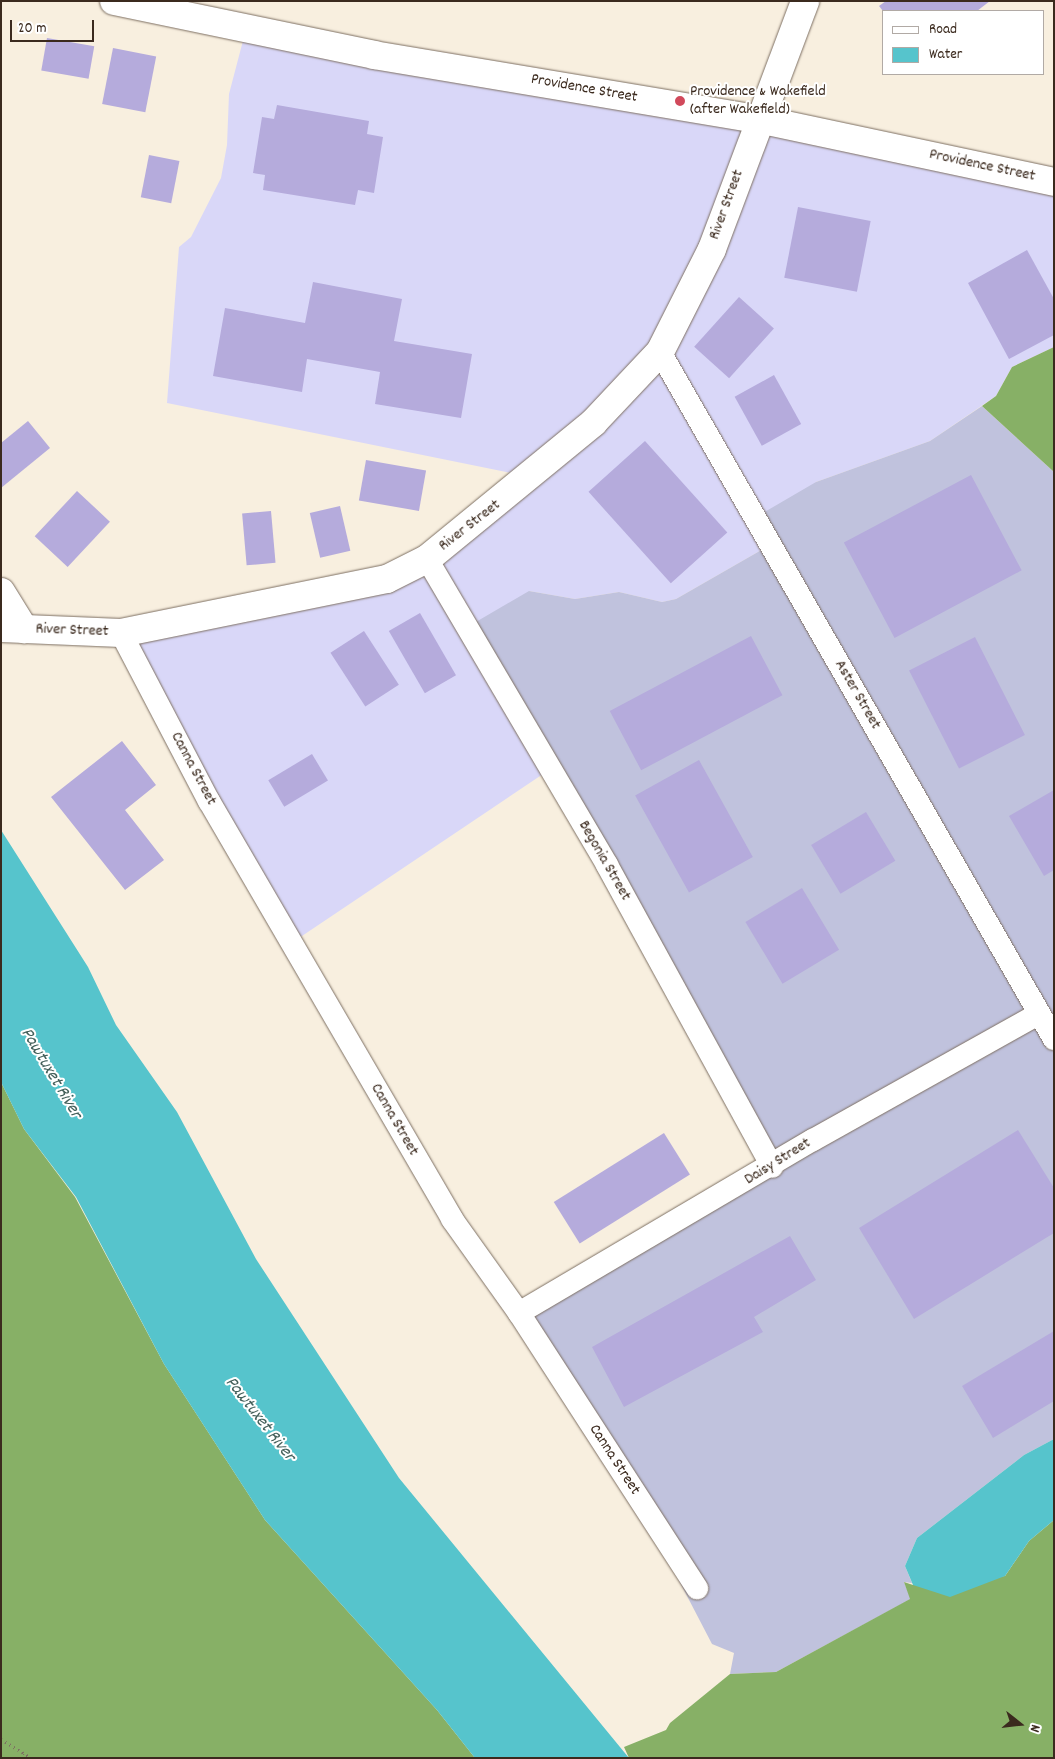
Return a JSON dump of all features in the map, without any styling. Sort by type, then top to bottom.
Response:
[{"type":"main road","name":"Providence Street","points":[[114,1],[197,9],[374,55],[758,119],[1054,182]]},
{"type":"main road","name":"River Street","points":[[1,592],[13,629],[121,633],[387,579],[427,559],[593,423],[660,352],[712,249],[758,119],[805,1]]},
{"type":"street","name":"Aster Street","points":[[660,352],[1054,1039]]},
{"type":"street","name":"Begonia Street","points":[[427,559],[607,866],[772,1167]]},
{"type":"street","name":"Canna Street","points":[[121,633],[209,801],[442,1202],[519,1313],[698,1588]]},
{"type":"street","name":"Daisy Street","points":[[519,1313],[772,1167],[813,1140],[1038,1014]]},
{"type":"path","points":[[1,1739],[31,1758]]},
{"type":"path","points":[[20,1758],[23,1753]]},
{"type":"shaded area","points":[[245,33],[1054,183],[1054,347],[1012,367],[996,396],[930,441],[816,482],[765,548],[676,599],[662,602],[619,592],[575,599],[529,591],[549,770],[296,940],[113,628],[408,561],[521,475],[167,403],[179,247],[191,237],[221,178],[227,145],[229,94]]},
{"type":"shaded area","points":[[982,406],[1054,472],[1054,1439],[1024,1455],[917,1538],[905,1566],[912,1583],[904,1582],[911,1599],[776,1672],[730,1674],[734,1653],[712,1644],[661,1546],[526,1315],[769,1172],[469,626],[529,591],[575,599],[619,592],[662,602],[676,599],[765,548],[756,517],[816,482],[930,441]]},
{"type":"green space","points":[[1054,347],[1054,472],[982,406],[996,396],[1012,367]]},
{"type":"green space","points":[[1,1082],[24,1129],[75,1197],[164,1364],[265,1520],[437,1710],[475,1758],[1,1758]]},
{"type":"green space","points":[[1054,1520],[1054,1758],[629,1758],[624,1747],[666,1730],[670,1723],[730,1674],[776,1672],[910,1599],[904,1582],[913,1585],[1005,1576],[1029,1541]]},
{"type":"water","name":"Pawtuxet River","points":[[1,830],[88,967],[116,1025],[177,1112],[256,1259],[399,1478],[629,1758],[475,1758],[437,1710],[265,1520],[164,1364],[76,1197],[24,1129],[1,1082]]},
{"type":"water","points":[[1054,1439],[1054,1520],[1029,1541],[1005,1576],[950,1597],[913,1585],[905,1566],[917,1538],[1024,1455]]},
{"type":"building","points":[[886,1],[990,1],[978,10],[882,10],[879,6]]},
{"type":"building","points":[[47,38],[94,46],[89,79],[41,70]]},
{"type":"building","points":[[113,48],[156,56],[145,112],[102,104]]},
{"type":"building","points":[[277,105],[369,121],[367,134],[383,137],[374,193],[358,190],[355,205],[263,190],[265,175],[253,173],[262,117],[274,119]]},
{"type":"building","points":[[149,155],[179,161],[171,203],[141,197]]},
{"type":"building","points":[[798,207],[871,221],[857,292],[784,278]]},
{"type":"building","points":[[1027,250],[1054,299],[1054,335],[1009,359],[968,283]]},
{"type":"building","points":[[313,282],[402,299],[394,341],[472,354],[461,418],[375,404],[380,372],[307,359],[302,392],[213,376],[225,308],[305,323]]},
{"type":"building","points":[[739,297],[774,328],[729,378],[694,347]]},
{"type":"building","points":[[774,375],[801,424],[762,446],[735,397]]},
{"type":"building","points":[[28,421],[50,448],[1,488],[1,443]]},
{"type":"building","points":[[645,441],[727,532],[671,583],[589,492]]},
{"type":"building","points":[[366,460],[426,471],[419,511],[359,500]]},
{"type":"building","points":[[971,475],[1022,570],[895,638],[844,543]]},
{"type":"building","points":[[77,491],[110,522],[68,567],[35,536]]},
{"type":"building","points":[[340,506],[350,551],[320,558],[310,513]]},
{"type":"building","points":[[271,511],[276,563],[247,565],[242,514]]},
{"type":"building","points":[[420,613],[456,675],[425,693],[389,631]]},
{"type":"building","points":[[364,631],[399,685],[365,706],[330,653]]},
{"type":"building","points":[[751,636],[782,695],[641,770],[610,711]]},
{"type":"building","points":[[975,637],[1025,735],[959,769],[909,671]]},
{"type":"building","points":[[122,741],[156,785],[125,810],[164,860],[125,890],[51,797]]},
{"type":"building","points":[[312,754],[328,781],[284,807],[268,780]]},
{"type":"building","points":[[699,760],[753,857],[689,892],[635,795]]},
{"type":"building","points":[[1054,790],[1054,870],[1044,876],[1009,816]]},
{"type":"building","points":[[866,812],[895,861],[840,894],[811,845]]},
{"type":"building","points":[[802,888],[839,950],[783,984],[745,922]]},
{"type":"building","points":[[1018,1130],[1054,1188],[1054,1233],[914,1319],[859,1228]]},
{"type":"building","points":[[664,1133],[690,1175],[580,1243],[554,1202]]},
{"type":"building","points":[[790,1236],[816,1280],[754,1317],[763,1332],[624,1407],[592,1347]]},
{"type":"building","points":[[1054,1331],[1054,1401],[993,1438],[962,1386]]},
{"type":"place","name":"Providence & Wakefield (after Wakefield)","points":[[680,101]]}]
